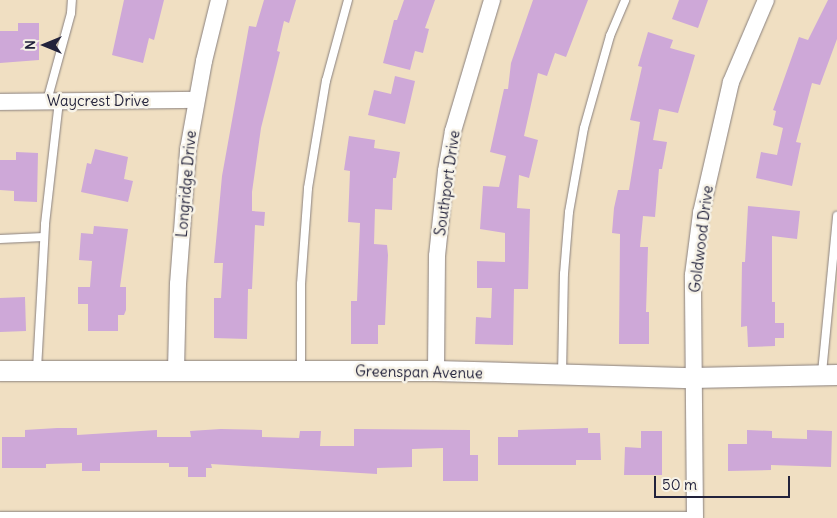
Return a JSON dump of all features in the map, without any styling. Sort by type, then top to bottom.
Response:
[{"type":"street","name":"Longridge Drive","points":[[176,371],[178,284],[188,150],[196,100],[219,0]]},
{"type":"street","name":"Southport Drive","points":[[436,371],[437,256],[446,171],[453,131],[492,0]]},
{"type":"street","name":"Goldwood Drive","points":[[694,517],[693,276],[714,148],[731,82],[766,0]]},
{"type":"street","name":"Waycrest Drive","points":[[0,102],[196,100]]},
{"type":"street","name":"Greenspan Avenue","points":[[0,372],[436,371],[692,378],[829,375]]},
{"type":"lane","points":[[36,371],[53,101],[72,0]]},
{"type":"lane","points":[[300,371],[301,284],[308,188],[326,81],[348,0]]},
{"type":"lane","points":[[562,375],[564,274],[569,212],[584,128],[610,36],[625,0]]},
{"type":"lane","points":[[829,375],[837,216]]},
{"type":"lane","points":[[0,239],[44,237]]},
{"type":"lane","points":[[0,516],[694,517]]},
{"type":"building","points":[[124,0],[164,0],[154,40],[149,38],[143,63],[112,55]]},
{"type":"building","points":[[264,0],[296,0],[289,23],[284,21],[277,51],[280,52],[261,128],[252,192],[252,211],[265,212],[264,226],[255,225],[252,289],[248,289],[247,339],[214,338],[214,298],[221,298],[223,263],[214,263],[222,176],[249,26],[256,27]]},
{"type":"building","points":[[404,0],[435,0],[425,28],[429,29],[423,53],[415,51],[410,70],[383,63],[394,20],[397,20]]},
{"type":"building","points":[[533,0],[588,0],[566,57],[555,53],[547,76],[538,73],[524,136],[538,140],[529,178],[519,175],[517,208],[530,209],[528,289],[514,289],[513,345],[475,344],[476,317],[491,318],[492,288],[477,288],[477,261],[505,262],[505,233],[480,229],[483,186],[499,187],[506,156],[490,152],[504,89],[508,89],[511,63]]},
{"type":"building","points":[[679,0],[708,0],[698,28],[672,19]]},
{"type":"building","points":[[828,0],[837,0],[837,39],[820,85],[812,83],[796,142],[801,143],[792,186],[756,178],[761,152],[777,155],[783,128],[773,125],[776,111],[773,110],[799,37],[808,40]]},
{"type":"building","points":[[18,23],[39,23],[39,60],[0,63],[0,31],[18,31]]},
{"type":"building","points":[[648,32],[673,40],[670,48],[695,55],[678,113],[659,109],[653,140],[667,142],[662,169],[659,169],[655,217],[643,216],[640,247],[648,247],[646,312],[649,312],[649,344],[619,344],[620,234],[612,233],[614,208],[618,190],[629,190],[640,122],[630,120],[642,67],[638,66]]},
{"type":"building","points":[[395,76],[415,81],[405,124],[368,115],[374,90],[391,94]]},
{"type":"building","points":[[349,136],[375,140],[374,148],[400,152],[396,178],[393,178],[392,210],[375,209],[374,244],[387,245],[388,255],[385,325],[378,325],[378,344],[351,344],[351,301],[357,301],[360,223],[348,222],[350,171],[344,170]]},
{"type":"building","points":[[95,149],[128,157],[124,179],[133,181],[128,202],[81,192],[87,163],[91,164]]},
{"type":"building","points":[[16,152],[38,153],[37,202],[14,201],[14,191],[0,190],[0,160],[16,160]]},
{"type":"building","points":[[748,206],[800,211],[797,239],[772,236],[772,302],[775,302],[775,323],[784,323],[784,338],[775,338],[775,346],[748,347],[747,326],[741,327],[742,262],[745,262]]},
{"type":"building","points":[[94,226],[128,229],[120,287],[126,287],[126,310],[124,315],[118,315],[118,331],[88,331],[88,304],[78,304],[78,287],[90,287],[92,261],[79,260],[81,233],[93,234]]},
{"type":"building","points":[[25,297],[26,331],[0,332],[0,298]]},
{"type":"building","points":[[77,428],[77,435],[157,430],[157,437],[191,437],[190,431],[221,429],[262,430],[262,437],[299,438],[300,431],[321,431],[320,446],[354,446],[354,429],[470,430],[470,455],[478,455],[478,481],[443,481],[443,448],[412,449],[412,467],[377,468],[377,474],[211,464],[212,468],[206,468],[206,477],[188,477],[188,467],[169,467],[169,463],[100,463],[100,471],[82,471],[82,463],[46,464],[46,468],[2,468],[2,437],[25,437],[25,430]]},
{"type":"building","points":[[588,428],[588,433],[600,433],[601,460],[576,460],[576,465],[498,465],[498,437],[518,437],[518,430]]},
{"type":"building","points":[[747,430],[772,431],[772,438],[807,439],[807,430],[832,431],[831,467],[771,465],[771,470],[728,471],[728,444],[747,444]]},
{"type":"building","points":[[641,431],[662,431],[662,475],[624,475],[625,447],[641,448]]}]
